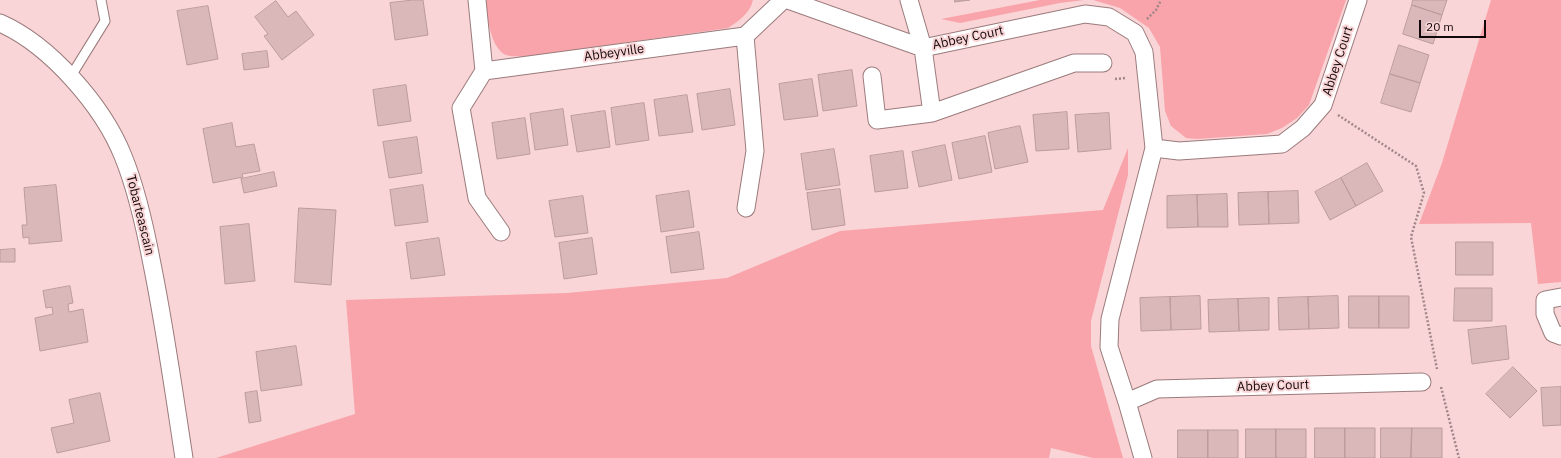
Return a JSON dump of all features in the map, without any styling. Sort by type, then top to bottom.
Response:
[{"type":"street","points":[[477,0],[484,71],[461,108],[477,198],[501,232]]},
{"type":"street","points":[[746,208],[755,151],[744,36],[783,0]]},
{"type":"street","points":[[788,0],[923,48]]},
{"type":"street","points":[[908,0],[923,48]]},
{"type":"street","name":"Abbey Court","points":[[1154,148],[1179,151],[1282,144],[1303,128],[1323,105],[1358,0]]},
{"type":"street","name":"Abbey Court","points":[[932,113],[923,48],[1085,14],[1109,17],[1135,33],[1144,52],[1154,148],[1110,319],[1109,347],[1143,458]]},
{"type":"street","name":"Tobarteascain","points":[[0,23],[9,27],[38,47],[71,76],[101,114],[123,155],[142,212],[160,301],[184,458]]},
{"type":"street","name":"Abbeyville","points":[[484,71],[744,36]]},
{"type":"street","points":[[872,76],[877,120],[932,113],[1074,63],[1103,63]]},
{"type":"street","points":[[1561,297],[1545,300],[1545,314],[1553,333],[1561,336]]},
{"type":"street","name":"Abbey Court","points":[[1127,402],[1157,389],[1422,382]]},
{"type":"lane","points":[[71,76],[105,20],[101,0]]},
{"type":"path","points":[[1323,105],[1416,166],[1424,193],[1411,237],[1438,374]]},
{"type":"path","points":[[1439,381],[1459,458]]},
{"type":"shaded area","points":[[486,0],[753,0],[747,13],[728,28],[524,57],[506,55],[496,46],[490,30]]},
{"type":"shaded area","points":[[1040,0],[1084,0],[1060,3],[960,23],[941,19]]},
{"type":"shaded area","points":[[1093,0],[1346,0],[1309,105],[1297,118],[1282,128],[1267,134],[1197,139],[1186,138],[1171,126],[1165,111],[1160,47],[1149,28],[1120,8]]},
{"type":"shaded area","points":[[1491,0],[1561,0],[1561,282],[1538,284],[1531,223],[1419,224],[1442,163]]},
{"type":"shaded area","points":[[1128,148],[1128,175],[1091,321],[1091,346],[1123,458],[1093,458],[1051,448],[1049,458],[216,458],[355,414],[346,300],[567,293],[727,278],[840,231],[1103,210]]},
{"type":"building","points":[[423,0],[428,35],[395,40],[390,3]]},
{"type":"building","points":[[955,0],[970,0],[955,2]]},
{"type":"building","points":[[1413,0],[1447,0],[1442,15],[1412,5]]},
{"type":"building","points":[[276,1],[288,17],[296,11],[314,35],[282,60],[264,36],[268,34],[255,17]]},
{"type":"building","points":[[1412,5],[1442,15],[1433,44],[1403,34]]},
{"type":"building","points":[[208,6],[218,59],[187,65],[177,11]]},
{"type":"building","points":[[1399,45],[1429,55],[1420,83],[1390,74]]},
{"type":"building","points":[[267,51],[269,67],[244,70],[242,54]]},
{"type":"building","points":[[852,70],[857,106],[823,111],[818,75]]},
{"type":"building","points":[[1390,74],[1420,83],[1411,112],[1381,103]]},
{"type":"building","points":[[812,79],[818,116],[784,120],[779,84]]},
{"type":"building","points":[[406,85],[411,121],[378,126],[373,90]]},
{"type":"building","points":[[730,89],[735,125],[702,130],[697,94]]},
{"type":"building","points":[[687,95],[693,132],[659,136],[654,100]]},
{"type":"building","points":[[644,103],[649,140],[616,145],[611,108]]},
{"type":"building","points":[[563,109],[568,145],[535,150],[530,114]]},
{"type":"building","points":[[605,111],[610,147],[577,152],[571,116]]},
{"type":"building","points":[[1067,112],[1069,149],[1036,151],[1033,115]]},
{"type":"building","points":[[1109,113],[1111,149],[1078,152],[1075,115]]},
{"type":"building","points":[[525,118],[530,154],[497,159],[492,123]]},
{"type":"building","points":[[232,123],[236,147],[254,144],[260,171],[242,174],[243,177],[213,183],[203,129]]},
{"type":"building","points":[[1020,126],[1028,162],[995,169],[988,133]]},
{"type":"building","points":[[985,136],[992,172],[959,179],[952,143]]},
{"type":"building","points":[[417,137],[422,173],[389,178],[383,142]]},
{"type":"building","points":[[945,145],[952,180],[919,187],[912,152]]},
{"type":"building","points":[[834,149],[840,185],[806,190],[801,154]]},
{"type":"building","points":[[903,151],[908,188],[875,192],[870,156]]},
{"type":"building","points":[[1367,163],[1383,191],[1356,206],[1341,178]]},
{"type":"building","points":[[274,172],[277,186],[244,193],[241,179]]},
{"type":"building","points":[[1341,178],[1356,206],[1330,220],[1315,192]]},
{"type":"building","points":[[56,185],[62,241],[29,244],[29,237],[23,238],[22,225],[27,225],[24,188]]},
{"type":"building","points":[[423,185],[428,222],[395,226],[390,190]]},
{"type":"building","points":[[840,189],[845,225],[812,230],[807,193]]},
{"type":"building","points":[[689,191],[694,227],[661,232],[656,196]]},
{"type":"building","points":[[1298,191],[1299,223],[1269,224],[1268,192]]},
{"type":"building","points":[[1268,192],[1269,224],[1239,225],[1238,193]]},
{"type":"building","points":[[1227,194],[1228,227],[1198,227],[1197,195]]},
{"type":"building","points":[[1197,195],[1198,227],[1167,228],[1167,196]]},
{"type":"building","points":[[583,196],[588,233],[555,237],[549,201]]},
{"type":"building","points":[[299,208],[336,210],[331,285],[295,282]]},
{"type":"building","points":[[249,224],[255,281],[225,284],[220,227]]},
{"type":"building","points":[[699,232],[704,269],[671,273],[666,237]]},
{"type":"building","points":[[439,238],[445,275],[411,279],[406,243]]},
{"type":"building","points":[[592,238],[597,274],[564,279],[559,243]]},
{"type":"building","points":[[1456,242],[1493,242],[1493,275],[1456,275]]},
{"type":"building","points":[[15,249],[15,262],[0,262],[0,250]]},
{"type":"building","points":[[70,286],[73,303],[68,304],[69,312],[83,309],[88,342],[40,351],[35,318],[53,314],[52,307],[46,308],[43,291]]},
{"type":"building","points":[[1455,288],[1492,288],[1492,321],[1454,321]]},
{"type":"building","points":[[1200,296],[1201,329],[1171,330],[1170,297]]},
{"type":"building","points":[[1338,296],[1339,328],[1309,329],[1308,297]]},
{"type":"building","points":[[1349,296],[1379,296],[1379,328],[1349,328]]},
{"type":"building","points":[[1379,296],[1409,296],[1409,328],[1379,328]]},
{"type":"building","points":[[1170,297],[1171,330],[1141,331],[1140,298]]},
{"type":"building","points":[[1308,297],[1309,329],[1279,330],[1278,298]]},
{"type":"building","points":[[1269,298],[1269,330],[1239,331],[1238,299]]},
{"type":"building","points":[[1238,299],[1239,331],[1209,332],[1208,300]]},
{"type":"building","points":[[1506,326],[1509,359],[1472,364],[1468,330]]},
{"type":"building","points":[[296,346],[302,385],[261,391],[256,352]]},
{"type":"building","points":[[1513,367],[1537,391],[1510,418],[1486,394]]},
{"type":"building","points":[[1561,387],[1561,425],[1543,426],[1541,388]]},
{"type":"building","points":[[257,391],[261,421],[249,423],[245,393]]},
{"type":"building","points":[[100,393],[110,441],[57,453],[51,428],[74,423],[69,400]]},
{"type":"building","points":[[1315,428],[1345,428],[1345,458],[1315,458]]},
{"type":"building","points":[[1345,428],[1375,428],[1375,458],[1345,458]]},
{"type":"building","points":[[1381,428],[1412,428],[1411,458],[1381,458]]},
{"type":"building","points":[[1412,428],[1442,428],[1442,458],[1411,458]]},
{"type":"building","points":[[1246,429],[1276,429],[1276,458],[1246,458]]},
{"type":"building","points":[[1276,429],[1306,429],[1306,458],[1276,458]]},
{"type":"building","points":[[1178,430],[1208,430],[1208,458],[1178,458]]},
{"type":"building","points":[[1208,430],[1238,430],[1238,458],[1208,458]]}]
